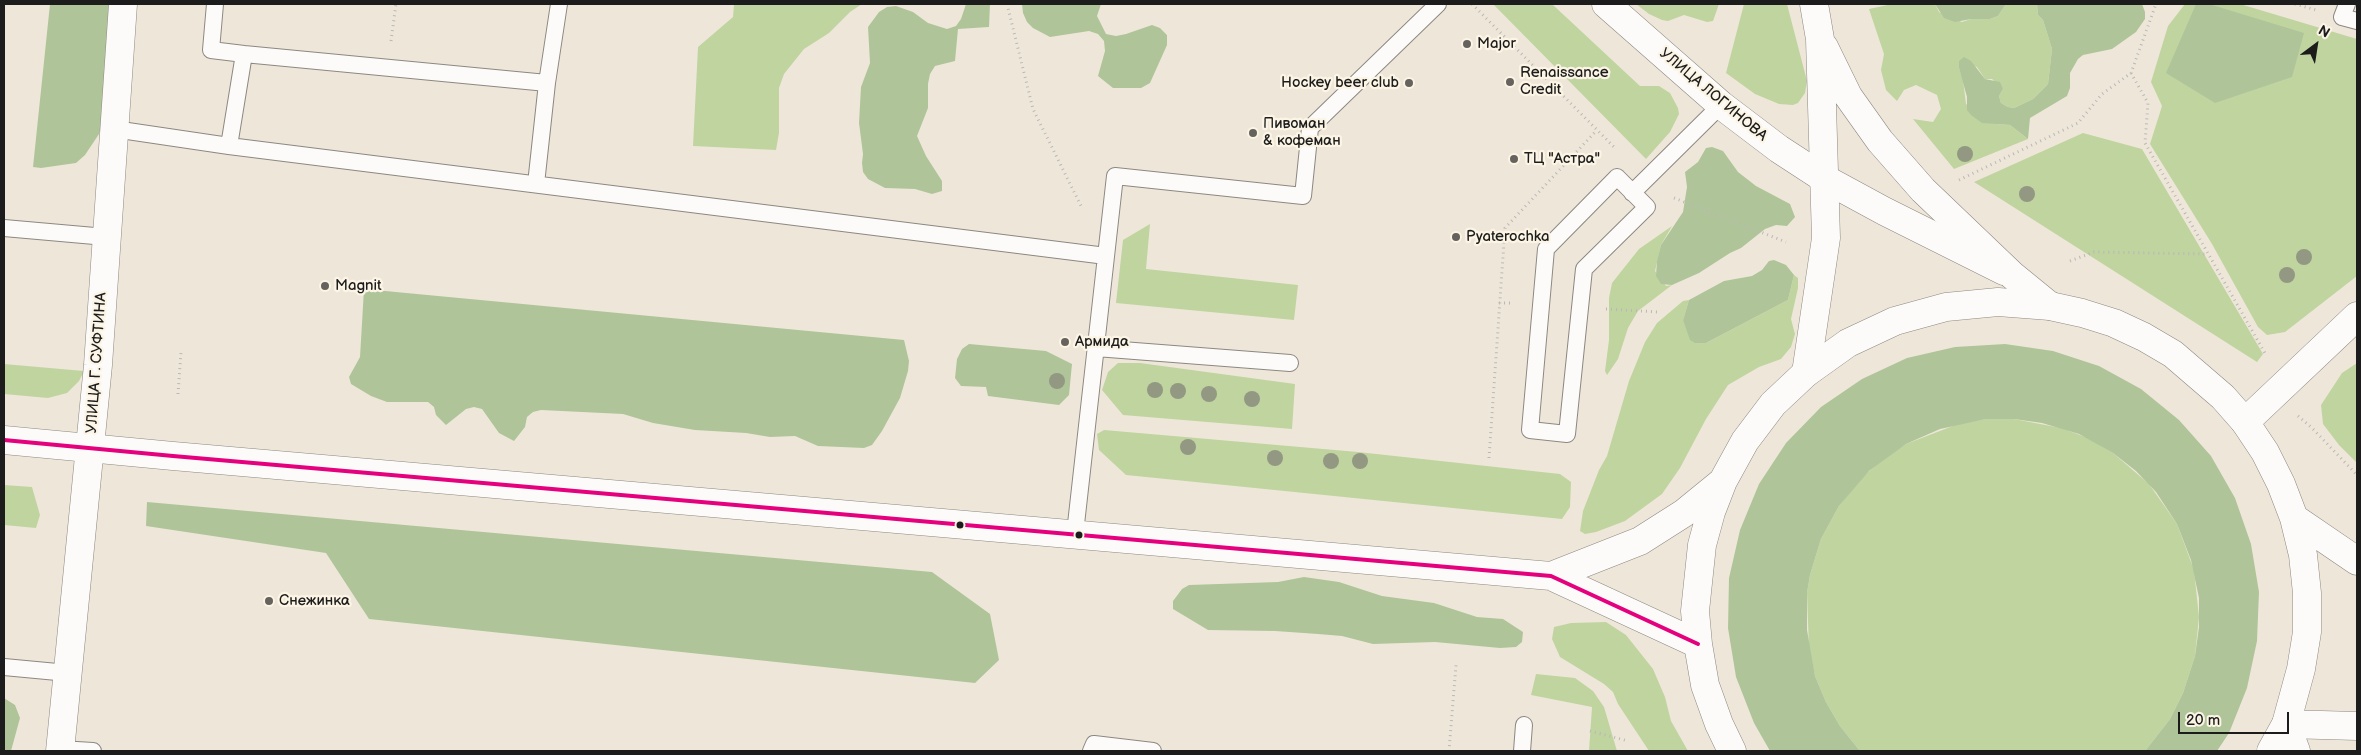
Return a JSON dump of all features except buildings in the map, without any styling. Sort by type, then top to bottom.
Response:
[{"type":"main road","name":"УЛИЦА Г. СУФТИНА","points":[[60,750],[91,447],[123,4]]},
{"type":"main road","name":"УЛИЦА ЛОГИНОВА","points":[[1606,4],[1722,105],[1780,149],[1825,179],[1884,211],[2012,275]]},
{"type":"main road","points":[[1806,373],[1826,238],[1820,39],[1814,4]]},
{"type":"main road","points":[[1820,39],[1848,96],[1880,141],[1923,190],[2012,275],[2050,306]]},
{"type":"main road","points":[[1732,751],[1719,724],[1705,685],[1698,644],[1697,578],[1702,545],[1711,512],[1723,481],[1745,441],[1773,404],[1806,373],[1848,343],[1904,319],[1946,307],[1998,302],[2050,306],[2114,324],[2151,342],[2199,374],[2223,397],[2245,422],[2265,452],[2282,484],[2294,518],[2303,555],[2307,593],[2307,632],[2301,669],[2286,724],[2271,751]]},
{"type":"main road","points":[[2245,422],[2357,316]]},
{"type":"main road","points":[[4,440],[1551,576],[1698,644]]},
{"type":"main road","points":[[1551,576],[1653,533],[1723,481]]},
{"type":"main road","points":[[2294,518],[2357,561]]},
{"type":"main road","points":[[2286,724],[2357,726]]},
{"type":"main road","points":[[2286,724],[2296,751]]},
{"type":"lane","points":[[215,4],[211,50],[547,82]]},
{"type":"lane","points":[[536,184],[547,82],[559,4]]},
{"type":"lane","points":[[1075,534],[1115,176],[1303,196],[1310,128],[1438,4]]},
{"type":"lane","points":[[2347,4],[2342,17],[2357,21]]},
{"type":"lane","points":[[229,146],[244,54]]},
{"type":"lane","points":[[1632,193],[1722,105]]},
{"type":"lane","points":[[114,129],[229,146],[1106,256]]},
{"type":"lane","points":[[1617,177],[1632,193],[1646,208],[1584,269],[1567,434],[1530,430],[1546,249],[1617,177]]},
{"type":"lane","points":[[4,228],[106,237]]},
{"type":"lane","points":[[1096,348],[1290,363]]},
{"type":"lane","points":[[4,667],[68,673]]},
{"type":"lane","points":[[1522,751],[1524,725]]},
{"type":"lane","points":[[1091,751],[1094,744],[1153,751]]},
{"type":"lane","points":[[60,750],[93,751]]},
{"type":"path","points":[[388,67],[396,4]]},
{"type":"path","points":[[1007,4],[1032,109],[1106,256]]},
{"type":"path","points":[[1472,4],[1597,130],[1665,195],[1786,242]]},
{"type":"path","points":[[1953,182],[2078,123],[2102,94],[2131,73],[2156,4]]},
{"type":"path","points":[[2131,73],[2148,103],[2145,143],[2266,352],[2273,396],[2312,428],[2357,475]]},
{"type":"path","points":[[2070,261],[2094,252],[2209,254]]},
{"type":"path","points":[[178,394],[181,352]]},
{"type":"path","points":[[1449,751],[1456,665]]},
{"type":"path","points":[[1590,731],[1628,741]]},
{"type":"green space","points":[[50,4],[111,4],[103,119],[99,134],[85,155],[76,163],[41,168],[33,167]]},
{"type":"green space","points":[[734,4],[862,4],[850,12],[829,33],[804,49],[784,74],[779,88],[779,133],[776,150],[693,146],[698,47],[733,17]]},
{"type":"green space","points":[[966,4],[990,4],[989,27],[958,29],[955,61],[935,66],[930,74],[928,108],[917,136],[926,156],[942,181],[942,191],[932,194],[915,189],[885,188],[868,179],[863,172],[862,163],[863,154],[859,123],[861,87],[870,63],[868,27],[879,12],[887,7],[896,6],[913,12],[928,23],[947,29],[956,26],[961,19]]},
{"type":"green space","points":[[1022,4],[1101,4],[1097,16],[1106,34],[1116,36],[1152,25],[1160,28],[1167,35],[1167,45],[1150,83],[1141,88],[1113,88],[1098,76],[1105,51],[1104,41],[1098,34],[1089,31],[1050,37],[1033,28],[1027,22]]},
{"type":"green space","points":[[1493,4],[1552,4],[1640,86],[1659,86],[1670,93],[1679,114],[1670,132],[1646,159]]},
{"type":"green space","points":[[1636,4],[1719,4],[1713,21],[1707,22],[1684,15],[1668,21],[1662,20],[1649,14]]},
{"type":"green space","points":[[1744,4],[1787,4],[1807,81],[1805,93],[1798,103],[1793,105],[1779,104],[1755,94],[1726,73]]},
{"type":"green space","points":[[1892,4],[1935,4],[1939,12],[1962,22],[1971,19],[1990,19],[1998,16],[2006,4],[2037,4],[2038,15],[2043,20],[2052,49],[2048,84],[2033,99],[2014,108],[2008,107],[2001,103],[1999,96],[2003,89],[1992,79],[1985,79],[1977,67],[1959,61],[1966,104],[1996,124],[2010,125],[2028,139],[1954,169],[1913,119],[1933,122],[1941,109],[1937,95],[1916,85],[1904,90],[1897,101],[1886,90],[1881,70],[1884,54],[1869,9]]},
{"type":"green space","points":[[1935,4],[2006,4],[1998,16],[1990,19],[1971,19],[1955,22],[1944,18]]},
{"type":"green space","points":[[2037,4],[2142,4],[2145,19],[2136,32],[2112,49],[2083,55],[2078,59],[2070,73],[2070,88],[2067,96],[2030,118],[2028,139],[2010,125],[1982,123],[1971,115],[1967,110],[1967,97],[1959,68],[1959,61],[1964,57],[1971,61],[1985,79],[2000,82],[2003,89],[1999,96],[2001,103],[2008,107],[2014,108],[2033,99],[2048,84],[2052,49],[2043,20],[2038,15]]},
{"type":"green space","points":[[2185,4],[2240,4],[2357,39],[2357,276],[2285,332],[2267,335],[2258,327],[2212,244],[2150,144],[2162,106],[2151,82],[2168,26]]},
{"type":"green space","points":[[2196,4],[2209,4],[2304,33],[2292,77],[2215,103],[2166,73]]},
{"type":"green space","points":[[2083,133],[2142,149],[2263,354],[2257,362],[1974,182]]},
{"type":"green space","points":[[1712,147],[1723,151],[1738,172],[1756,186],[1790,204],[1795,217],[1787,226],[1776,225],[1765,229],[1741,248],[1699,273],[1672,285],[1661,284],[1656,276],[1657,261],[1661,245],[1683,212],[1687,187],[1685,172],[1698,162],[1706,148]]},
{"type":"green space","points":[[1150,224],[1146,269],[1298,285],[1294,320],[1116,303],[1123,240]]},
{"type":"green space","points":[[1672,226],[1661,245],[1655,271],[1666,286],[1672,285],[1638,311],[1628,328],[1618,359],[1607,375],[1605,371],[1609,340],[1609,298],[1612,283],[1639,249]]},
{"type":"green space","points":[[1774,260],[1786,265],[1794,275],[1788,300],[1706,343],[1695,343],[1690,340],[1683,320],[1689,300],[1724,281],[1752,276],[1762,270],[1769,261]]},
{"type":"green space","points":[[1794,275],[1798,278],[1798,288],[1791,319],[1795,334],[1791,347],[1781,359],[1759,367],[1728,385],[1706,419],[1680,468],[1662,494],[1625,521],[1596,532],[1585,534],[1580,531],[1583,511],[1599,470],[1607,456],[1629,381],[1645,342],[1657,323],[1683,301],[1689,300],[1683,320],[1706,343],[1788,300]]},
{"type":"green space","points":[[364,289],[904,340],[909,361],[908,371],[900,398],[882,431],[872,445],[864,448],[818,446],[795,436],[770,437],[746,433],[695,430],[653,423],[623,414],[541,410],[533,412],[527,417],[525,427],[514,441],[499,433],[482,409],[474,407],[466,409],[446,425],[436,415],[434,407],[428,402],[387,402],[371,396],[351,384],[349,377],[360,357]]},
{"type":"green space","points":[[969,344],[1046,351],[1072,364],[1069,395],[1059,405],[988,396],[986,387],[961,386],[955,378],[957,359],[962,349]]},
{"type":"green space","points":[[2005,344],[2053,351],[2099,366],[2141,389],[2179,420],[2211,456],[2235,498],[2251,544],[2259,592],[2257,641],[2247,688],[2229,733],[2217,751],[2145,751],[2170,719],[2183,693],[2195,656],[2199,627],[2199,598],[2191,560],[2177,524],[2156,492],[2136,471],[2113,453],[2079,434],[2042,423],[2014,419],[1986,419],[1940,429],[1906,444],[1869,471],[1839,506],[1821,539],[1810,575],[1807,593],[1807,630],[1815,676],[1826,702],[1840,726],[1860,751],[1770,751],[1754,723],[1736,677],[1728,628],[1729,578],[1740,530],[1759,484],[1786,443],[1821,407],[1862,379],[1907,358],[1955,347]]},
{"type":"green space","points":[[1118,363],[1140,363],[1295,384],[1292,429],[1123,415],[1102,390],[1108,372]]},
{"type":"green space","points":[[2357,363],[2357,463],[2339,445],[2323,424],[2321,405],[2342,373]]},
{"type":"green space","points":[[4,364],[84,371],[79,381],[67,393],[48,398],[4,394]]},
{"type":"green space","points":[[1986,419],[2014,419],[2061,428],[2088,438],[2113,453],[2149,484],[2177,524],[2194,570],[2199,617],[2195,656],[2183,693],[2170,719],[2145,751],[1860,751],[1840,726],[1826,702],[1815,676],[1809,649],[1807,593],[1810,575],[1821,539],[1839,506],[1862,477],[1891,453],[1906,444],[1958,424]]},
{"type":"green space","points":[[1104,430],[1358,452],[1560,474],[1571,482],[1570,507],[1562,519],[1126,475],[1099,450],[1097,434]]},
{"type":"green space","points":[[4,485],[32,487],[40,515],[36,528],[4,525]]},
{"type":"green space","points":[[147,502],[932,572],[990,614],[999,660],[975,683],[369,619],[326,553],[146,526]]},
{"type":"green space","points":[[1304,577],[1339,582],[1382,596],[1434,603],[1477,617],[1503,619],[1523,632],[1522,642],[1516,647],[1500,648],[1435,642],[1373,644],[1342,636],[1275,631],[1208,630],[1173,609],[1173,601],[1182,589],[1189,585],[1278,582]]},
{"type":"green space","points":[[1606,622],[1626,635],[1653,669],[1665,697],[1671,721],[1688,751],[1649,751],[1618,704],[1613,692],[1604,684],[1560,657],[1552,639],[1554,627],[1571,623]]},
{"type":"green space","points":[[1536,674],[1575,678],[1593,691],[1604,707],[1617,751],[1589,751],[1592,707],[1531,695]]},
{"type":"green space","points":[[4,698],[15,705],[20,718],[11,751],[4,751]]},
{"type":"transit line","points":[[4,440],[1551,576],[1698,644]]},
{"type":"place","name":"Major","points":[[1467,44]]},
{"type":"place","name":"Renaissance Credit","points":[[1510,82]]},
{"type":"place","name":"Hockey beer club","points":[[1409,83]]},
{"type":"place","name":"Пивоман & кофеман","points":[[1253,133]]},
{"type":"place","name":"ТЦ \"Астра\"","points":[[1514,159]]},
{"type":"place","name":"Pyaterochka","points":[[1456,237]]},
{"type":"place","name":"Magnit","points":[[325,286]]},
{"type":"place","name":"Армида","points":[[1065,342]]},
{"type":"place","name":"Снежинка","points":[[269,601]]}]
